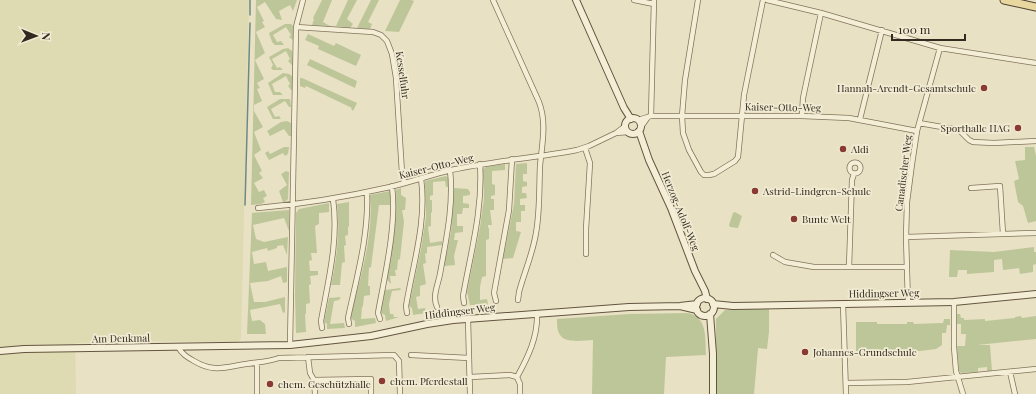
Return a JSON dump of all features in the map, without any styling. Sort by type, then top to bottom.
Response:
[{"type":"main road","name":"Herzog-Adolf-Weg","points":[[576,0],[632,127],[645,149],[671,208],[699,280],[705,291],[700,303]]},
{"type":"main road","points":[[1004,0],[1036,7]]},
{"type":"main road","points":[[632,127],[638,120]]},
{"type":"main road","name":"Hiddingser Weg","points":[[703,316],[712,309],[733,306],[954,302],[1036,294]]},
{"type":"main road","points":[[700,303],[712,309],[711,334],[713,354],[713,394]]},
{"type":"main road","points":[[700,303],[703,316],[711,334]]},
{"type":"main road","name":"Hiddingser Weg","points":[[243,346],[290,345],[371,336],[427,324],[468,318],[629,307],[680,306],[700,303]]},
{"type":"main road","name":"Am Denkmal","points":[[0,351],[24,349],[243,346]]},
{"type":"street","points":[[290,345],[296,27],[303,0]]},
{"type":"street","points":[[493,0],[542,110],[544,128],[536,235],[525,268],[518,300]]},
{"type":"street","points":[[634,0],[654,2],[650,117]]},
{"type":"street","points":[[698,0],[685,80],[682,116],[683,130],[689,150],[701,172],[705,175],[709,175],[728,166],[737,158],[748,76],[763,0]]},
{"type":"street","points":[[767,0],[821,12],[940,48],[1036,63]]},
{"type":"street","points":[[802,116],[803,98],[821,12]]},
{"type":"street","name":"Kesselfuhr","points":[[296,27],[373,32],[381,35],[387,41],[392,54],[396,78],[402,173],[404,182]]},
{"type":"street","points":[[860,119],[882,30]]},
{"type":"street","name":"Canadischer Weg","points":[[908,303],[906,267],[907,202],[917,131],[940,48]]},
{"type":"street","name":"Kaiser-Otto-Weg","points":[[638,120],[650,117],[682,116],[802,116],[860,119],[917,131]]},
{"type":"street","name":"Kaiser-Otto-Weg","points":[[258,208],[333,199],[392,186],[450,170],[585,148],[632,127],[650,117]]},
{"type":"street","points":[[919,123],[959,130],[973,142],[994,143],[1036,141]]},
{"type":"street","points":[[585,148],[590,163],[586,254]]},
{"type":"street","points":[[496,301],[494,293],[509,206],[512,160]]},
{"type":"street","points":[[464,303],[463,296],[477,228],[480,205],[480,164]]},
{"type":"street","points":[[437,307],[434,300],[440,274],[450,203],[450,170]]},
{"type":"street","points":[[849,267],[852,180],[854,174]]},
{"type":"street","points":[[407,313],[406,306],[422,219],[422,178]]},
{"type":"street","points":[[380,319],[378,313],[392,225],[392,186]]},
{"type":"street","points":[[972,188],[1000,186],[1003,234]]},
{"type":"street","points":[[349,324],[348,318],[365,237],[368,206],[367,192]]},
{"type":"street","points":[[322,328],[320,321],[330,270],[335,232],[333,199]]},
{"type":"street","points":[[906,237],[1036,232]]},
{"type":"street","points":[[773,255],[785,262],[814,268],[906,267]]},
{"type":"street","points":[[954,302],[954,347],[958,377],[963,394]]},
{"type":"street","points":[[843,304],[846,394]]},
{"type":"street","points":[[520,394],[518,377],[532,348],[538,323],[537,313]]},
{"type":"street","points":[[468,318],[470,394]]},
{"type":"street","points":[[178,347],[182,354],[204,367],[226,368],[266,362],[279,358],[394,355],[399,362],[400,394]]},
{"type":"street","points":[[410,355],[469,358]]},
{"type":"street","points":[[308,357],[310,373],[314,380],[315,394]]},
{"type":"street","points":[[257,363],[257,394]]},
{"type":"street","points":[[846,383],[907,382],[1036,369]]},
{"type":"street","points":[[1010,372],[1014,394]]},
{"type":"street","points":[[470,377],[510,375],[518,377]]},
{"type":"street","points":[[314,380],[371,379],[371,394]]},
{"type":"shaded area","points":[[0,0],[249,0],[241,339],[237,342],[132,341],[75,343],[76,394],[0,394]]},
{"type":"green space","points":[[256,0],[297,0],[293,11],[290,5],[279,11],[282,20],[276,19],[265,2],[257,7],[264,21],[262,22],[265,27],[256,32],[265,53],[255,60],[264,79],[257,83],[260,88],[257,89],[262,101],[254,105],[254,111],[263,127],[254,132],[261,150],[254,155],[262,171],[259,173],[263,178],[254,183],[259,192],[264,190],[267,196],[263,198],[265,202],[251,205]]},
{"type":"green space","points":[[322,0],[332,0],[323,22],[330,26],[312,25],[313,18]]},
{"type":"green space","points":[[348,0],[357,0],[347,19],[353,24],[350,28],[336,26]]},
{"type":"green space","points":[[371,0],[379,0],[368,22],[372,24],[370,29],[357,28]]},
{"type":"green space","points":[[400,0],[414,1],[399,32],[385,31]]},
{"type":"green space","points":[[285,24],[291,24],[293,26],[293,40],[289,37],[291,35],[286,27],[273,35],[277,42],[281,41],[284,45],[275,45],[272,42],[269,33]]},
{"type":"green space","points":[[308,34],[334,46],[336,43],[361,55],[356,66],[318,49],[319,46],[305,40]]},
{"type":"green space","points":[[288,48],[292,51],[293,66],[288,61],[290,59],[286,51],[272,59],[277,68],[280,67],[283,70],[273,70],[271,68],[273,65],[269,57],[283,49]]},
{"type":"green space","points":[[310,59],[357,81],[355,88],[307,65]]},
{"type":"green space","points":[[283,73],[292,76],[292,91],[288,86],[290,84],[286,76],[272,84],[275,92],[280,92],[283,95],[273,95],[268,83]]},
{"type":"green space","points":[[300,78],[357,103],[353,111],[351,109],[352,108],[306,86],[305,88],[300,86]]},
{"type":"green space","points":[[280,99],[290,99],[291,107],[289,107],[285,101],[271,109],[275,117],[279,116],[281,119],[273,119],[267,107]]},
{"type":"green space","points":[[287,121],[291,123],[291,136],[289,136],[284,129],[270,136],[267,131],[281,122]]},
{"type":"green space","points":[[284,147],[289,147],[288,154],[285,156],[283,153],[269,160],[265,153],[268,151],[270,154]]},
{"type":"green space","points":[[1025,147],[1034,147],[1036,156],[1036,221],[1028,223],[1023,206],[1018,202],[1014,181],[1019,179],[1015,161],[1025,160]]},
{"type":"green space","points":[[527,163],[527,174],[523,174],[523,181],[527,182],[527,186],[522,187],[522,193],[526,193],[527,198],[520,199],[520,205],[525,205],[525,211],[521,211],[521,222],[516,222],[516,231],[521,232],[513,258],[503,259],[514,204],[516,164]]},
{"type":"green space","points":[[505,164],[505,170],[492,171],[492,184],[495,185],[495,195],[491,196],[491,199],[494,199],[494,210],[490,210],[492,225],[488,225],[489,239],[486,240],[486,276],[482,277],[480,287],[480,300],[487,299],[488,305],[470,305],[467,292],[480,227],[484,198],[483,169],[486,167]]},
{"type":"green space","points":[[286,171],[289,172],[288,199],[283,202],[279,191],[287,185],[281,174]]},
{"type":"green space","points":[[446,176],[449,179],[449,187],[446,187],[445,181],[433,182],[433,195],[430,196],[430,200],[432,200],[432,212],[431,226],[428,227],[430,243],[442,241],[442,245],[427,247],[427,253],[425,254],[426,263],[423,264],[426,284],[420,286],[420,296],[416,297],[418,309],[425,308],[426,313],[413,315],[412,308],[409,306],[426,217],[425,181]]},
{"type":"green space","points":[[401,188],[401,195],[406,198],[405,210],[402,210],[404,222],[400,259],[398,260],[397,270],[395,270],[396,276],[390,276],[391,284],[387,280],[395,224],[396,190]]},
{"type":"green space","points":[[454,188],[468,189],[470,195],[463,196],[463,203],[469,204],[469,208],[463,208],[462,214],[457,214],[457,226],[463,226],[463,232],[455,233],[454,240],[458,240],[454,256],[455,265],[444,266],[451,232]]},
{"type":"green space","points":[[390,191],[390,205],[379,205],[371,267],[369,268],[368,286],[370,286],[370,295],[364,296],[362,307],[361,319],[375,318],[376,323],[355,327],[355,321],[350,318],[362,273],[368,242],[371,211],[370,195]]},
{"type":"green space","points":[[349,202],[348,235],[345,236],[346,245],[344,246],[345,262],[342,263],[340,285],[331,285],[337,244],[337,204]]},
{"type":"green space","points":[[329,203],[329,212],[319,213],[319,224],[315,226],[317,253],[311,253],[312,260],[309,261],[310,271],[318,271],[318,275],[310,276],[310,303],[306,304],[305,314],[306,332],[296,333],[296,213],[299,209]]},
{"type":"green space","points":[[289,210],[289,231],[284,218],[253,225],[256,239],[264,242],[288,237],[287,255],[283,245],[277,246],[277,248],[268,251],[267,248],[252,252],[254,264],[266,262],[268,271],[287,267],[287,282],[283,283],[281,276],[268,281],[250,283],[254,302],[265,302],[285,297],[285,312],[283,313],[280,304],[250,310],[252,321],[260,320],[265,324],[266,334],[247,334],[252,213]]},
{"type":"green space","points":[[735,212],[742,216],[738,228],[730,227],[729,225],[733,213]]},
{"type":"green space","points":[[1034,247],[1034,252],[1036,252],[1036,264],[1033,265],[1033,272],[1020,274],[1019,268],[1003,270],[1002,259],[994,260],[994,272],[967,274],[967,270],[958,270],[957,277],[949,277],[950,250],[994,252]]},
{"type":"green space","points":[[400,288],[401,290],[392,291],[389,304],[390,314],[393,314],[394,317],[399,317],[386,321],[385,315],[381,313],[385,290]]},
{"type":"green space","points":[[341,297],[339,300],[334,301],[330,324],[344,323],[345,328],[327,329],[327,324],[324,322],[329,298]]},
{"type":"green space","points":[[769,308],[767,349],[758,348],[754,394],[716,394],[716,319],[725,310]]},
{"type":"green space","points":[[688,313],[694,315],[702,324],[705,336],[706,355],[666,357],[664,394],[592,394],[593,340],[566,340],[560,335],[557,327],[557,319],[629,314]]},
{"type":"green space","points":[[955,314],[960,314],[961,318],[964,318],[964,320],[985,319],[985,321],[1021,316],[1022,318],[1036,316],[1036,339],[977,345],[990,345],[992,371],[987,371],[987,367],[978,368],[978,372],[961,373],[959,371],[957,346],[965,346],[966,334],[961,334],[961,324],[955,324]]},
{"type":"green space","points":[[944,319],[950,319],[950,325],[947,325],[946,333],[942,333],[942,345],[936,349],[920,351],[856,351],[856,322],[907,324],[907,322],[913,322],[914,324],[943,323]]},
{"type":"waterway","points":[[250,0],[250,15]]},
{"type":"waterway","points":[[245,205],[250,23]]},
{"type":"place","name":"Hannah-Arendt-Gesamtschule","points":[[984,88]]},
{"type":"place","name":"Sporthalle HAG","points":[[1018,128]]},
{"type":"place","name":"Aldi","points":[[843,149]]},
{"type":"place","name":"Astrid-Lindgren-Schule","points":[[755,191]]},
{"type":"place","name":"Bunte Welt","points":[[794,219]]},
{"type":"place","name":"Johannes-Grundschule","points":[[805,352]]},
{"type":"place","name":"ehem. Pferdestall","points":[[382,381]]},
{"type":"place","name":"ehem. Geschützhalle","points":[[270,384]]}]
